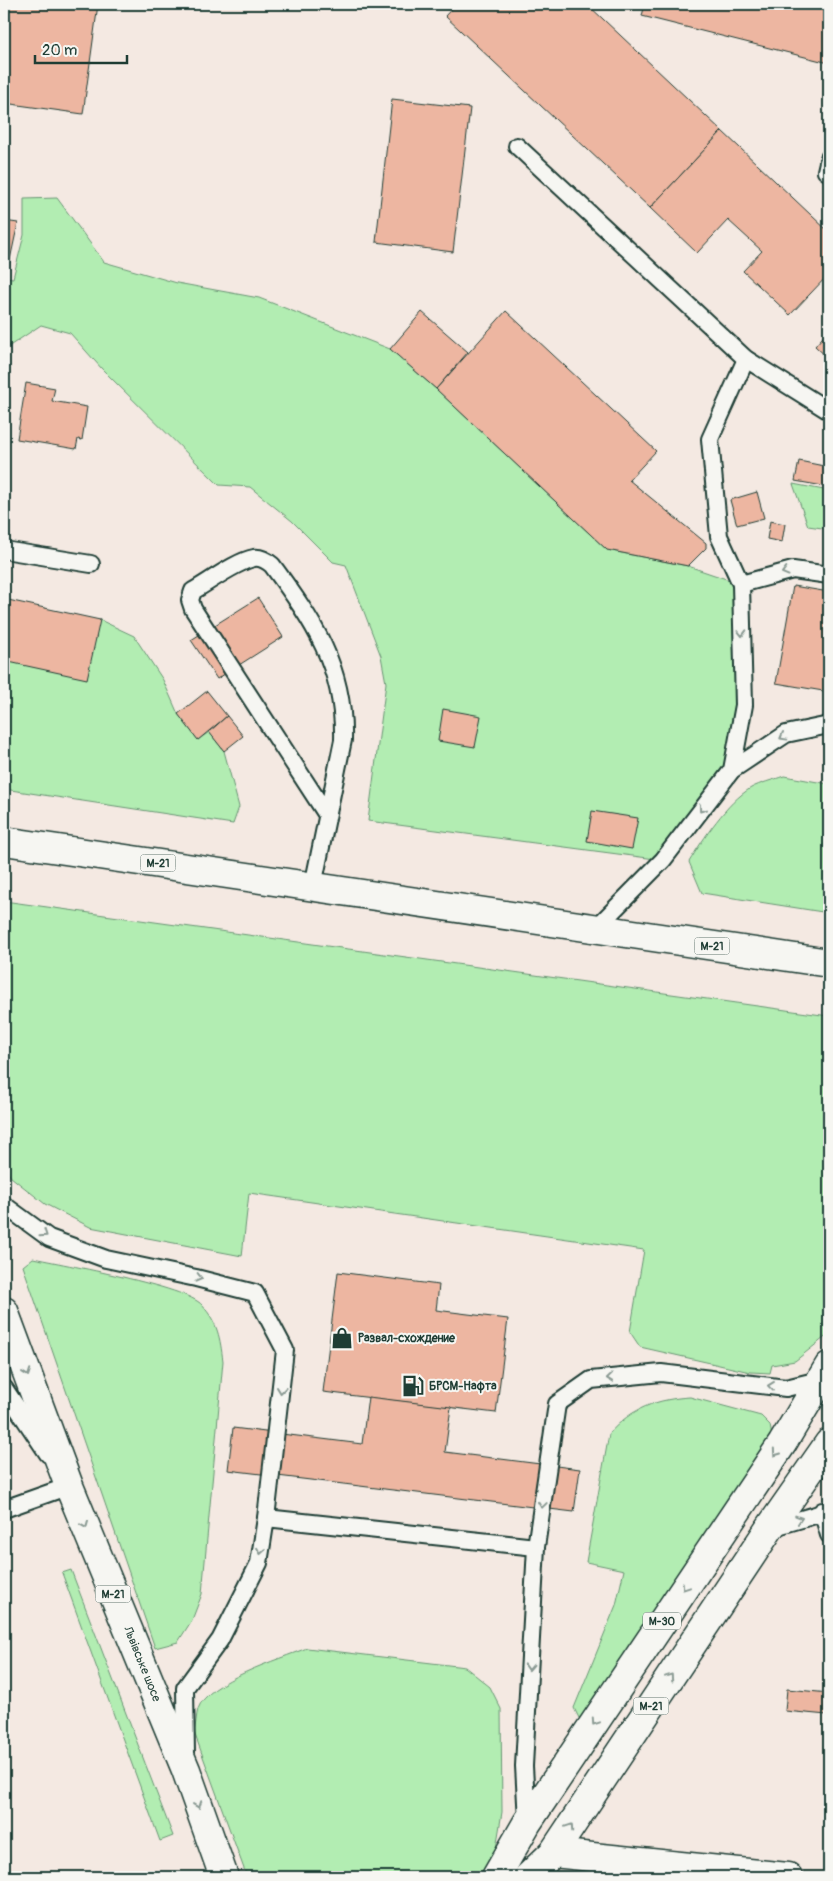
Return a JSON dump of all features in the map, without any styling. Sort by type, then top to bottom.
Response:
[{"type":"main road","name":"М-21","points":[[4,841],[829,963]]},
{"type":"main road","name":"Львівське шосе","points":[[4,1311],[69,1486],[186,1770],[224,1877]]},
{"type":"main road","name":"М-30","points":[[496,1877],[527,1823],[782,1444],[824,1373]]},
{"type":"main road","name":"М-21","points":[[528,1877],[553,1853],[769,1529],[829,1443]]},
{"type":"main road","points":[[553,1853],[788,1877]]},
{"type":"lane","points":[[517,146],[746,359],[829,410]]},
{"type":"lane","points":[[829,158],[826,171],[829,173]]},
{"type":"lane","points":[[732,770],[744,705],[741,584],[719,536],[710,439],[746,359]]},
{"type":"lane","points":[[4,550],[91,564]]},
{"type":"lane","points":[[313,886],[343,740],[343,720],[331,666],[323,642],[303,607],[272,565],[264,560],[254,558],[193,592],[190,600],[192,609],[327,815]]},
{"type":"lane","points":[[741,584],[794,570],[829,575]]},
{"type":"lane","points":[[595,928],[663,860],[732,770],[786,734],[829,725]]},
{"type":"lane","points":[[4,1205],[49,1238],[106,1259],[255,1293],[285,1350],[259,1563],[220,1640],[185,1688],[186,1770]]},
{"type":"lane","points":[[527,1823],[524,1766],[536,1547],[557,1404],[591,1380],[661,1373],[786,1388],[824,1373]]},
{"type":"lane","points":[[4,1388],[69,1486],[4,1509]]},
{"type":"lane","points":[[769,1529],[826,1511],[829,1535]]},
{"type":"lane","points":[[266,1518],[536,1547]]},
{"type":"green space","points":[[57,198],[104,262],[177,283],[259,298],[390,349],[436,389],[607,550],[688,566],[741,584],[744,705],[732,770],[663,860],[368,821],[386,683],[381,656],[346,565],[333,562],[292,521],[250,487],[219,485],[102,369],[70,333],[41,325],[5,349],[4,390],[4,277],[13,278],[24,235],[24,199]]},
{"type":"green space","points":[[793,484],[829,491],[829,529],[808,526]]},
{"type":"green space","points":[[100,620],[134,636],[163,680],[178,714],[198,740],[209,732],[224,751],[239,807],[233,824],[4,789],[4,698],[9,662]]},
{"type":"green space","points":[[784,776],[829,784],[829,913],[702,893],[689,862],[708,832],[733,802],[751,788]]},
{"type":"green space","points":[[4,901],[829,1016],[829,1334],[795,1361],[772,1365],[770,1373],[750,1372],[640,1347],[630,1332],[644,1250],[249,1193],[242,1256],[90,1227],[45,1204],[11,1177],[4,1167]]},
{"type":"green space","points":[[33,1258],[123,1277],[173,1291],[192,1298],[202,1305],[215,1325],[221,1345],[223,1361],[202,1594],[192,1620],[178,1642],[155,1648],[23,1266]]},
{"type":"green space","points":[[690,1397],[761,1416],[770,1425],[772,1437],[587,1719],[579,1718],[574,1708],[616,1605],[624,1570],[586,1562],[609,1434],[626,1418],[645,1406],[667,1400]]},
{"type":"green space","points":[[71,1570],[173,1836],[160,1841],[62,1573]]},
{"type":"green space","points":[[307,1648],[465,1667],[490,1687],[501,1709],[502,1812],[495,1855],[481,1877],[247,1877],[194,1732],[198,1709],[204,1699],[229,1680]]},
{"type":"building","points":[[4,4],[98,4],[83,114],[4,103]]},
{"type":"building","points":[[456,4],[587,4],[722,131],[650,208],[445,16]]},
{"type":"building","points":[[645,4],[829,4],[829,63],[642,16]]},
{"type":"building","points":[[392,99],[470,108],[453,252],[376,242]]},
{"type":"building","points":[[722,131],[829,232],[829,274],[790,315],[743,271],[762,251],[728,220],[697,253],[650,208]]},
{"type":"building","points":[[4,221],[18,223],[8,269],[4,268]]},
{"type":"building","points":[[506,311],[656,451],[629,480],[706,543],[706,548],[688,566],[607,550],[436,389]]},
{"type":"building","points":[[422,312],[468,352],[436,389],[390,349]]},
{"type":"building","points":[[829,330],[829,359],[815,346]]},
{"type":"building","points":[[26,383],[55,388],[52,401],[87,407],[82,440],[78,439],[76,449],[17,439]]},
{"type":"building","points":[[799,461],[829,467],[829,487],[795,481]]},
{"type":"building","points":[[757,492],[764,518],[737,525],[730,500]]},
{"type":"building","points":[[770,521],[785,524],[782,542],[767,539]]},
{"type":"building","points":[[793,586],[829,592],[829,692],[776,683]]},
{"type":"building","points":[[258,598],[283,637],[217,679],[191,640]]},
{"type":"building","points":[[8,600],[100,620],[87,679],[4,661],[4,619]]},
{"type":"building","points":[[207,691],[227,716],[198,740],[178,714]]},
{"type":"building","points":[[443,709],[481,716],[475,747],[438,741]]},
{"type":"building","points":[[227,716],[243,736],[224,751],[209,732]]},
{"type":"building","points":[[592,811],[638,818],[632,849],[587,841]]},
{"type":"building","points":[[338,1272],[439,1285],[436,1310],[508,1319],[496,1413],[323,1392]]},
{"type":"building","points":[[368,1397],[451,1407],[445,1452],[580,1469],[574,1512],[228,1470],[233,1428],[362,1444]]},
{"type":"building","points":[[787,1689],[829,1693],[827,1715],[785,1711]]},
{"type":"place","name":"Развал-схождение","points":[[342,1338]]},
{"type":"place","name":"БРСМ-Нафта","points":[[413,1386]]}]
